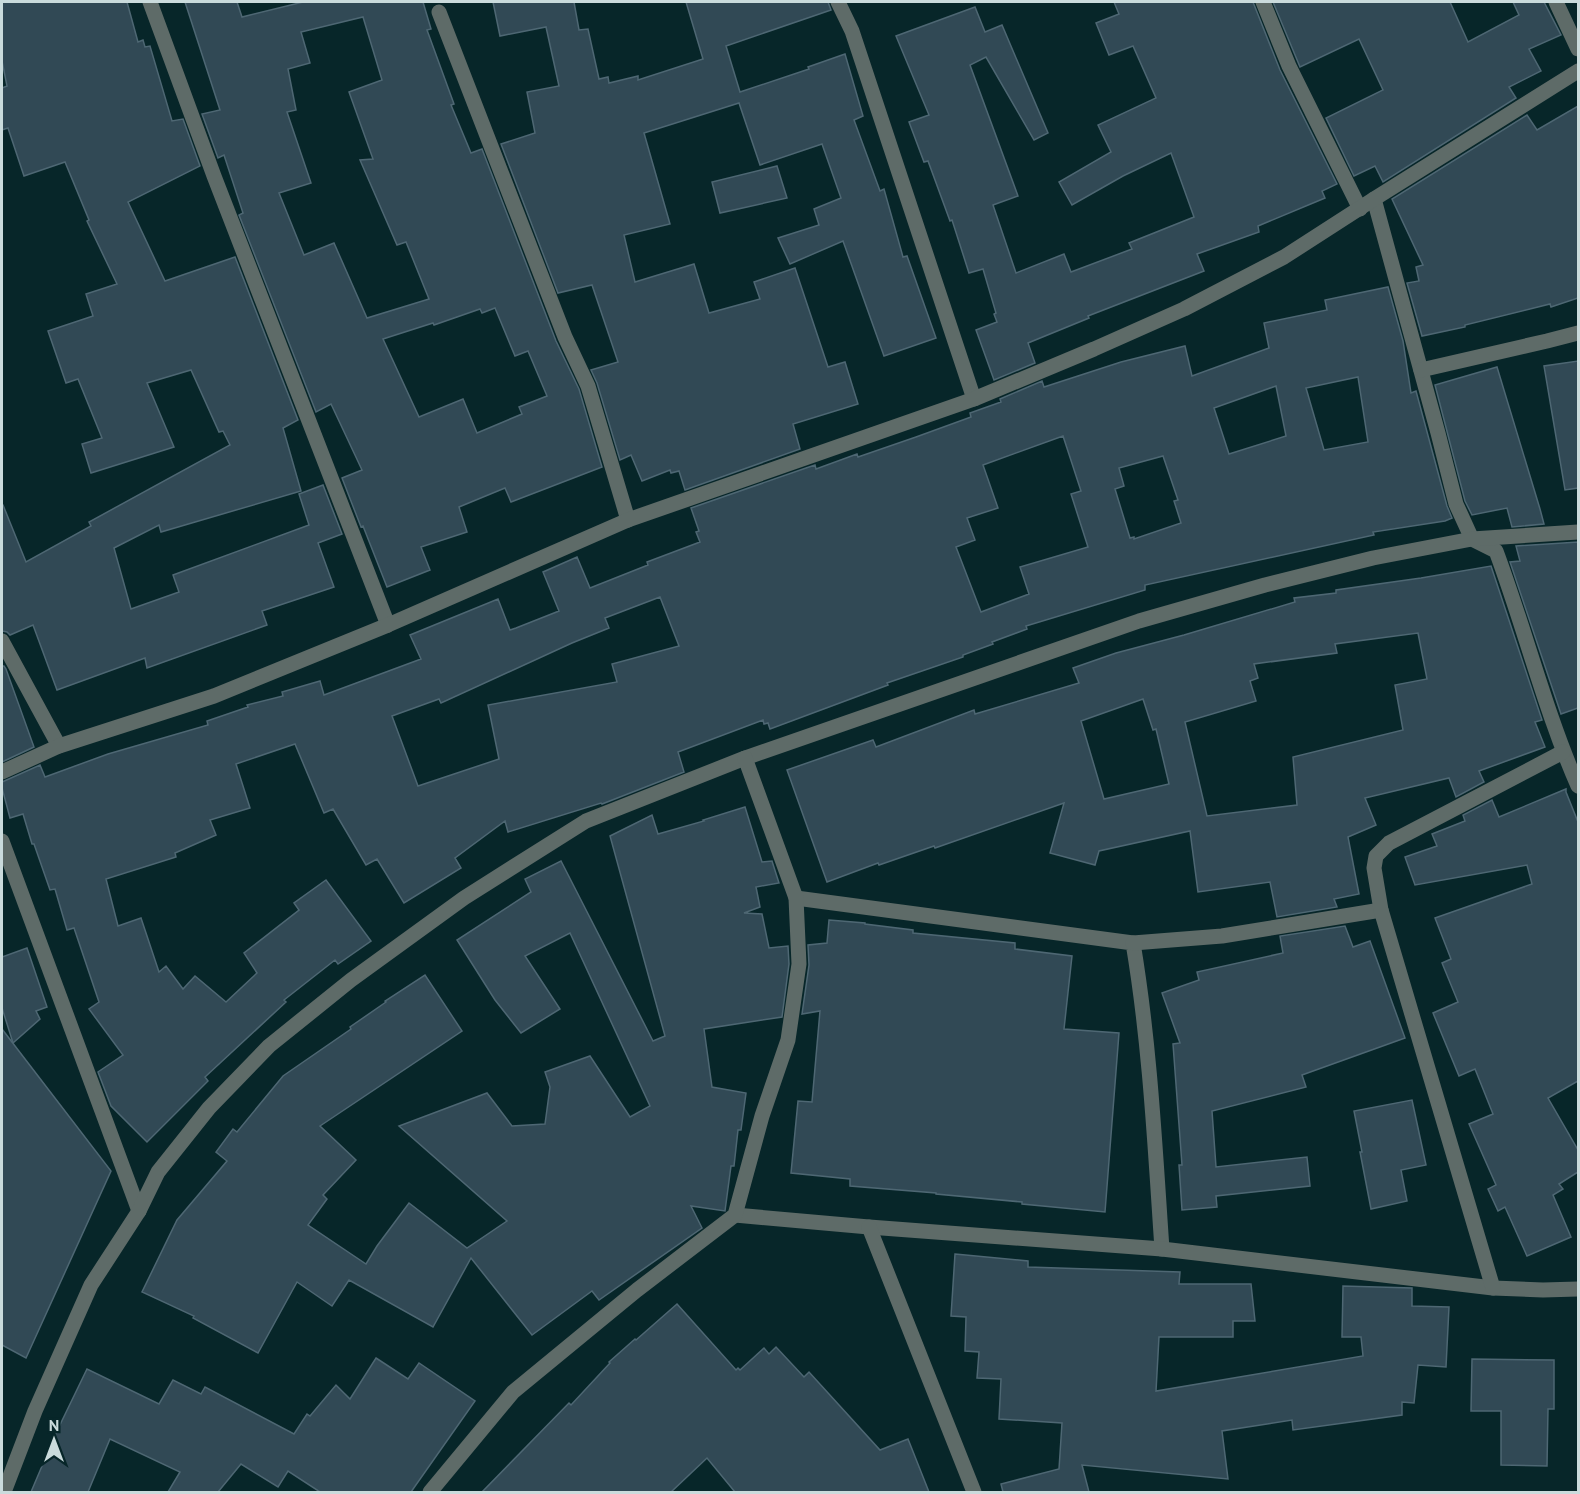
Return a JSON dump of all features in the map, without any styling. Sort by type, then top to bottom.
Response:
[{"type":"street","points":[[150,2],[214,176],[388,625]]},
{"type":"street","points":[[838,2],[852,31],[974,399]]},
{"type":"street","points":[[1263,2],[1289,66],[1360,209]]},
{"type":"street","points":[[1556,2],[1578,49]]},
{"type":"street","points":[[439,12],[565,337],[588,386],[628,520]]},
{"type":"street","points":[[2,771],[59,746],[214,696],[388,625],[628,520],[974,399],[1094,349],[1184,309],[1284,257],[1578,72]]},
{"type":"street","points":[[1374,199],[1456,504],[1472,539],[1496,551],[1513,596],[1563,752],[1578,786]]},
{"type":"street","points":[[1421,370],[1578,333]]},
{"type":"street","points":[[4,1492],[35,1411],[91,1285],[139,1210],[158,1172],[209,1108],[269,1046],[351,980],[464,897],[586,821],[745,758],[1139,621],[1265,585],[1373,558],[1472,539],[1578,532]]},
{"type":"street","points":[[2,641],[59,746]]},
{"type":"street","points":[[1493,1288],[1382,910],[1374,868],[1376,856],[1389,843],[1563,752]]},
{"type":"street","points":[[430,1492],[513,1392],[637,1290],[735,1215],[762,1116],[788,1040],[799,964],[796,898],[745,758]]},
{"type":"street","points":[[2,841],[139,1210]]},
{"type":"street","points":[[796,898],[1133,943],[1222,936],[1382,910]]},
{"type":"street","points":[[1133,943],[1142,993],[1162,1249]]},
{"type":"street","points":[[735,1215],[1162,1249],[1493,1288],[1578,1289]]},
{"type":"street","points":[[869,1227],[974,1492]]},
{"type":"building","points":[[2,2],[127,2],[138,42],[143,40],[145,47],[150,46],[172,121],[183,119],[200,166],[128,202],[165,281],[235,257],[298,420],[283,428],[301,491],[161,532],[159,525],[114,548],[131,609],[179,592],[173,575],[309,525],[299,494],[323,485],[342,534],[318,543],[334,587],[262,611],[267,625],[147,668],[145,658],[57,690],[33,625],[10,635],[2,631],[2,505],[26,562],[91,526],[89,522],[230,445],[223,431],[219,432],[191,370],[147,383],[174,447],[91,473],[82,444],[102,438],[78,379],[66,383],[48,331],[93,316],[86,294],[117,284],[87,221],[89,220],[65,162],[24,176],[8,128],[2,130],[2,88],[7,86],[2,61]]},
{"type":"building","points":[[185,2],[237,2],[242,17],[303,2],[423,2],[431,29],[427,30],[454,104],[451,105],[471,153],[482,149],[556,341],[579,389],[602,467],[511,502],[505,488],[459,507],[467,532],[421,547],[430,570],[387,587],[342,478],[362,470],[331,404],[316,412],[239,215],[243,213],[224,155],[218,158],[202,114],[220,110]],"holes":[[[363,17],[382,80],[349,92],[373,159],[360,160],[397,245],[406,242],[429,299],[367,318],[334,243],[304,255],[279,193],[311,183],[287,112],[296,110],[288,69],[310,63],[301,32]],[[495,308],[515,356],[528,351],[547,396],[519,407],[522,414],[477,433],[463,399],[419,417],[383,339],[480,309],[482,313]]]},
{"type":"building","points":[[493,2],[574,2],[579,30],[588,29],[599,79],[608,77],[609,83],[638,76],[638,80],[703,59],[686,2],[828,2],[831,10],[726,46],[740,92],[809,69],[808,67],[845,54],[863,116],[854,120],[880,191],[884,189],[903,257],[907,256],[936,338],[884,356],[843,241],[790,264],[778,238],[819,225],[814,209],[841,198],[822,144],[760,165],[739,103],[644,133],[670,224],[624,235],[635,282],[694,264],[709,313],[760,299],[754,282],[795,268],[828,367],[845,362],[858,404],[793,424],[800,449],[685,490],[679,471],[671,473],[670,470],[642,481],[631,455],[620,460],[591,370],[618,362],[592,285],[558,293],[501,144],[535,133],[527,92],[559,86],[546,27],[500,36]]},
{"type":"building","points":[[1114,2],[1253,2],[1280,70],[1337,184],[1322,191],[1325,198],[1258,226],[1259,232],[1197,254],[1204,271],[1088,316],[1089,318],[1028,343],[1035,363],[994,380],[976,330],[997,322],[994,314],[996,313],[983,269],[969,273],[952,220],[950,221],[928,161],[924,162],[909,122],[929,115],[896,36],[975,7],[985,32],[1002,25],[1048,133],[1034,140],[986,57],[970,65],[1018,196],[993,205],[1016,273],[1064,254],[1071,272],[1132,249],[1129,243],[1194,217],[1171,153],[1123,176],[1072,205],[1059,182],[1111,152],[1098,125],[1156,98],[1133,46],[1109,55],[1096,23],[1119,14]]},
{"type":"building","points":[[1273,2],[1450,2],[1468,42],[1519,15],[1513,2],[1544,2],[1561,35],[1529,49],[1541,71],[1509,87],[1516,98],[1383,182],[1375,166],[1354,176],[1326,118],[1383,90],[1359,39],[1300,67]]},
{"type":"building","points":[[1578,106],[1578,298],[1551,307],[1550,304],[1422,336],[1407,283],[1419,281],[1416,267],[1423,265],[1392,199],[1527,115],[1537,130]]},
{"type":"building","points":[[777,166],[787,198],[720,213],[712,182]]},
{"type":"building","points":[[1388,287],[1403,341],[1411,393],[1416,391],[1452,518],[1373,532],[1374,535],[1145,585],[1145,590],[1026,626],[1027,629],[992,642],[993,644],[963,655],[963,657],[887,683],[888,685],[770,729],[768,723],[764,724],[763,720],[678,752],[684,772],[602,804],[508,832],[505,821],[455,858],[461,868],[404,903],[377,859],[366,865],[333,809],[324,813],[295,744],[236,764],[250,808],[210,820],[216,835],[175,853],[176,857],[106,879],[118,926],[141,918],[159,972],[166,966],[183,989],[195,976],[226,1002],[257,973],[244,953],[299,910],[294,903],[326,880],[371,941],[338,964],[335,960],[284,1000],[286,1002],[205,1077],[208,1081],[147,1142],[111,1106],[98,1072],[123,1055],[89,1009],[99,1002],[74,928],[67,930],[55,889],[50,890],[23,814],[10,818],[2,782],[40,765],[45,777],[108,754],[208,725],[207,721],[248,707],[247,705],[283,696],[282,692],[320,681],[324,695],[421,659],[410,635],[498,599],[510,630],[516,628],[559,611],[543,572],[577,557],[590,588],[648,565],[647,562],[700,542],[696,532],[699,531],[691,508],[815,465],[816,469],[916,437],[971,417],[970,413],[1001,402],[1000,399],[1042,381],[1044,387],[1121,362],[1185,346],[1192,376],[1269,348],[1264,323],[1327,310],[1325,300]],"holes":[[[1358,377],[1368,442],[1324,450],[1306,388]],[[1276,386],[1286,436],[1229,454],[1214,408]],[[1063,436],[1081,491],[1071,494],[1088,547],[1020,567],[1029,594],[981,612],[956,547],[975,540],[967,518],[998,508],[983,465]],[[1163,456],[1178,500],[1174,501],[1181,523],[1134,539],[1134,537],[1130,538],[1115,489],[1124,486],[1119,468]],[[660,597],[679,646],[612,664],[617,682],[488,705],[499,759],[418,786],[392,716],[439,699],[441,703],[609,628],[605,618]]]},
{"type":"building","points":[[1578,361],[1578,488],[1565,490],[1544,366]]},
{"type":"building","points":[[1497,367],[1544,524],[1512,527],[1507,508],[1472,515],[1465,501],[1435,385]]},
{"type":"building","points":[[1578,542],[1578,708],[1561,714],[1510,562],[1520,561],[1516,546]]},
{"type":"building","points":[[1491,566],[1542,720],[1535,722],[1545,747],[1479,771],[1484,782],[1456,797],[1449,778],[1365,798],[1376,825],[1348,837],[1359,894],[1334,899],[1337,907],[1277,917],[1270,882],[1198,892],[1190,831],[1099,851],[1095,865],[1050,853],[1064,803],[935,848],[934,846],[879,865],[878,863],[827,882],[787,770],[873,740],[876,747],[974,710],[975,714],[1079,683],[1073,668],[1116,653],[1295,602],[1294,598]],"holes":[[[1418,633],[1427,679],[1395,685],[1403,730],[1293,757],[1297,805],[1207,816],[1185,722],[1256,701],[1250,681],[1258,678],[1254,664],[1337,653],[1335,644]],[[1143,699],[1153,730],[1156,729],[1169,784],[1104,799],[1081,721]]]},
{"type":"building","points":[[2,666],[6,669],[34,747],[2,762]]},
{"type":"building","points":[[1566,789],[1578,822],[1578,1081],[1548,1098],[1578,1150],[1578,1172],[1559,1184],[1563,1189],[1553,1195],[1571,1237],[1527,1256],[1505,1207],[1498,1211],[1488,1189],[1496,1185],[1469,1124],[1493,1114],[1475,1069],[1459,1076],[1433,1013],[1458,1002],[1442,963],[1451,959],[1435,918],[1532,884],[1527,865],[1415,885],[1405,857],[1437,846],[1432,834],[1465,821],[1463,815],[1492,800],[1499,817]]},
{"type":"building","points":[[745,807],[762,862],[772,861],[779,883],[756,887],[760,907],[744,913],[762,914],[769,948],[788,946],[789,964],[782,1017],[704,1029],[712,1087],[746,1093],[741,1130],[738,1130],[734,1166],[731,1166],[725,1211],[691,1206],[702,1228],[599,1300],[592,1291],[532,1335],[471,1258],[433,1327],[349,1280],[332,1306],[297,1282],[258,1353],[193,1318],[194,1316],[142,1292],[177,1220],[227,1161],[216,1152],[233,1129],[237,1132],[283,1076],[351,1029],[350,1027],[385,1001],[425,975],[462,1031],[320,1126],[356,1160],[323,1195],[327,1199],[308,1225],[366,1264],[409,1203],[467,1248],[507,1221],[399,1126],[487,1093],[512,1126],[545,1124],[550,1087],[545,1072],[590,1056],[630,1117],[650,1106],[570,933],[525,956],[560,1009],[521,1033],[495,1000],[457,940],[531,892],[525,879],[561,861],[653,1041],[665,1036],[610,836],[652,815],[658,834]]},
{"type":"building","points":[[829,920],[913,930],[913,933],[1015,943],[1015,949],[1072,956],[1064,1029],[1119,1033],[1105,1212],[850,1186],[850,1179],[791,1173],[798,1101],[812,1102],[820,1011],[802,1014],[809,965],[808,945],[827,943]]},
{"type":"building","points":[[1345,926],[1353,947],[1370,941],[1405,1038],[1302,1075],[1306,1087],[1212,1111],[1216,1167],[1307,1157],[1310,1186],[1216,1196],[1217,1207],[1182,1210],[1179,1165],[1182,1165],[1173,1044],[1180,1043],[1162,993],[1199,980],[1197,972],[1283,953],[1280,936]]},
{"type":"building","points":[[27,948],[47,1007],[36,1011],[40,1019],[13,1043],[2,1008],[2,957]]},
{"type":"building","points":[[2,1029],[111,1171],[26,1358],[2,1345]]},
{"type":"building","points":[[1412,1100],[1426,1165],[1401,1170],[1407,1201],[1371,1209],[1354,1111]]},
{"type":"building","points":[[955,1254],[1028,1261],[1028,1267],[1180,1272],[1179,1284],[1251,1284],[1255,1321],[1233,1321],[1233,1337],[1159,1337],[1156,1391],[1363,1356],[1361,1337],[1342,1337],[1343,1286],[1412,1288],[1412,1306],[1449,1307],[1446,1367],[1418,1365],[1414,1403],[1402,1402],[1402,1415],[1293,1430],[1292,1420],[1222,1431],[1228,1479],[1082,1465],[1089,1492],[1003,1492],[1001,1484],[1059,1469],[1062,1423],[999,1419],[1001,1379],[977,1378],[979,1352],[965,1351],[966,1317],[951,1316]]},
{"type":"building","points":[[677,1304],[736,1370],[738,1368],[740,1370],[764,1348],[769,1354],[776,1347],[804,1377],[809,1372],[880,1450],[908,1439],[929,1492],[735,1492],[707,1458],[671,1492],[482,1492],[569,1403],[571,1405],[609,1362]]},
{"type":"building","points":[[376,1358],[408,1379],[419,1363],[475,1401],[411,1492],[320,1492],[288,1471],[278,1487],[241,1464],[218,1492],[168,1492],[180,1472],[110,1439],[88,1492],[31,1492],[87,1369],[159,1404],[173,1380],[201,1394],[205,1387],[294,1434],[307,1414],[310,1416],[336,1385],[350,1399]]},
{"type":"building","points":[[1472,1359],[1554,1360],[1554,1409],[1548,1409],[1547,1466],[1501,1465],[1501,1411],[1471,1411]]}]
